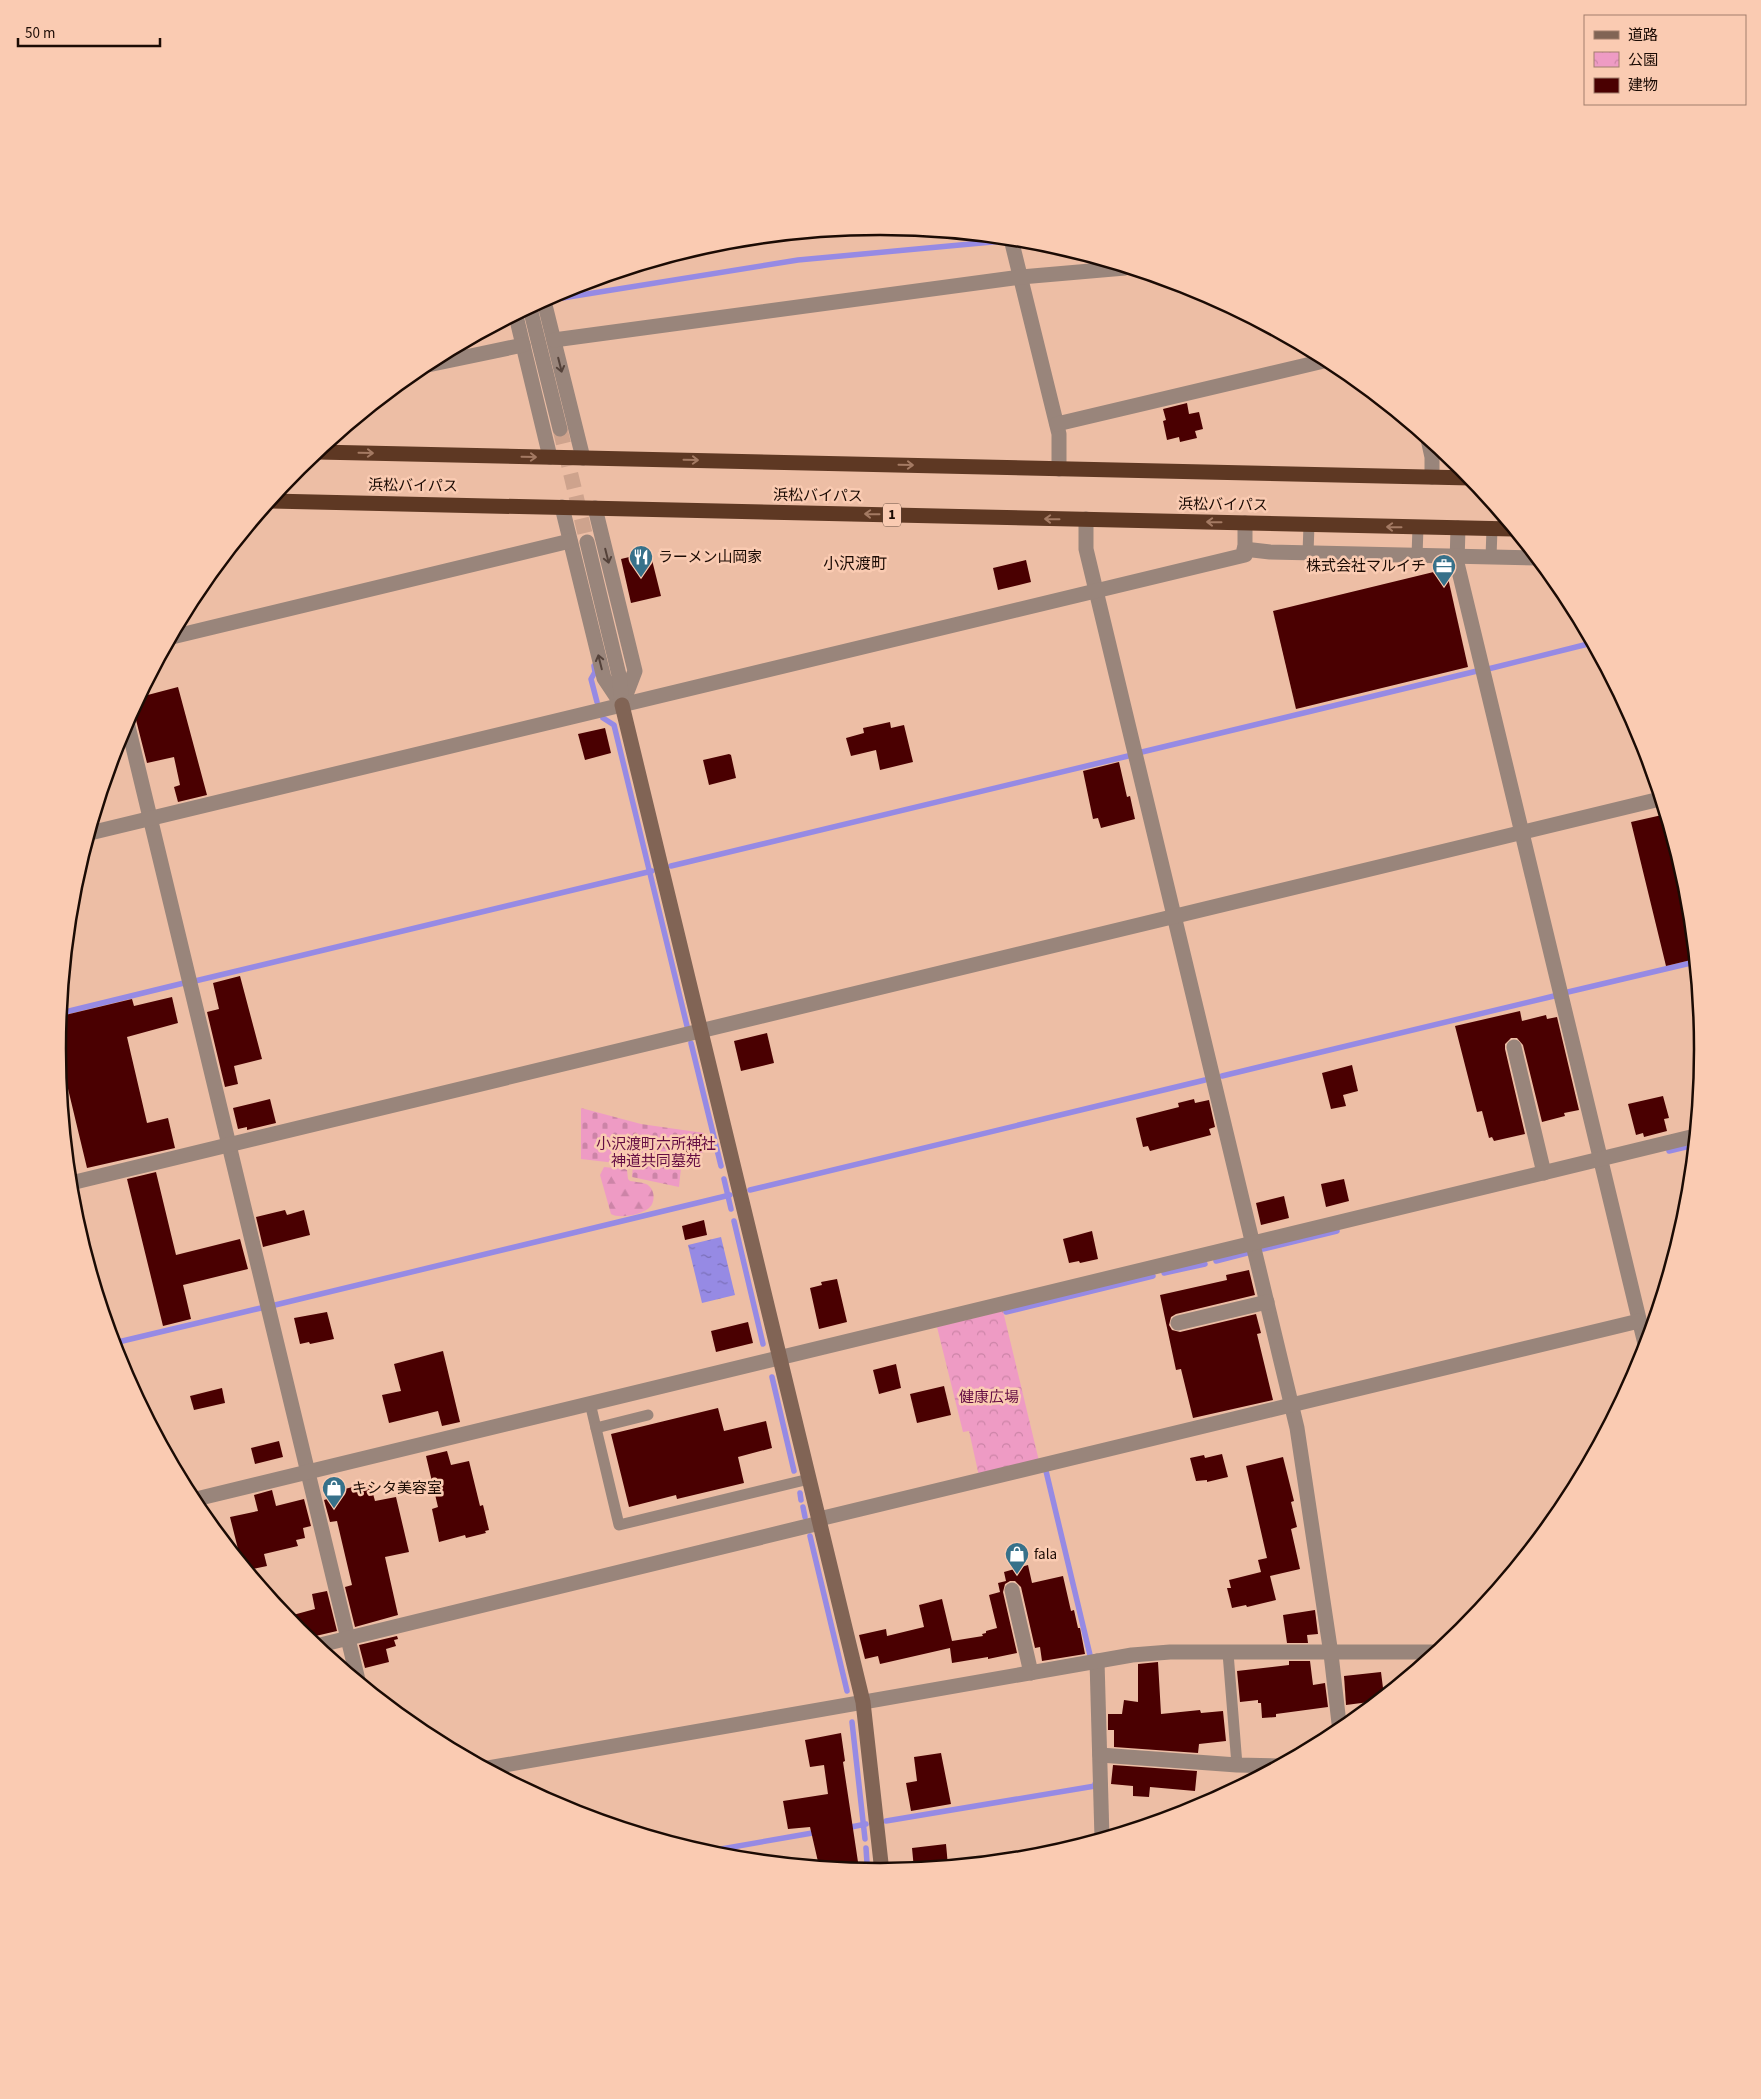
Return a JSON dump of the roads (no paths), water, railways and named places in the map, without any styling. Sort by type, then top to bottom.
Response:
[{"type":"highway","points":[[328,452],[1460,478]]},
{"type":"highway","name":"浜松バイパス","points":[[279,501],[1506,529]]},
{"type":"street","points":[[1013,246],[1057,424],[1059,434],[1059,469]]},
{"type":"street","points":[[554,340],[1021,277],[1112,269]]},
{"type":"street","points":[[546,307],[583,458]]},
{"type":"street","points":[[531,314],[560,429]]},
{"type":"street","points":[[517,321],[550,457]]},
{"type":"street","points":[[445,361],[523,345]]},
{"type":"street","points":[[1057,424],[1318,362]]},
{"type":"street","points":[[1430,450],[1432,477]]},
{"type":"street","points":[[562,507],[604,678],[622,705]]},
{"type":"street","points":[[595,508],[635,671],[622,705]]},
{"type":"street","points":[[1086,519],[1086,548],[1297,1428],[1331,1654],[1339,1723]]},
{"type":"street","points":[[96,833],[1244,554],[1245,523]]},
{"type":"street","points":[[1458,528],[1457,556],[1462,582],[1643,1335]]},
{"type":"street","points":[[179,635],[570,541]]},
{"type":"street","points":[[587,542],[619,675],[622,705],[863,1702],[881,1864]]},
{"type":"street","points":[[1244,550],[1529,558]]},
{"type":"street","points":[[130,734],[356,1672]]},
{"type":"street","points":[[77,1181],[1656,800]]},
{"type":"street","points":[[1514,1047],[1544,1173]]},
{"type":"street","points":[[200,1498],[1690,1137]]},
{"type":"street","points":[[1178,1323],[1267,1302]]},
{"type":"street","points":[[325,1644],[1639,1320]]},
{"type":"street","points":[[1012,1590],[1031,1673]]},
{"type":"street","points":[[495,1767],[1151,1653],[1331,1654],[1427,1652]]},
{"type":"street","points":[[1097,1661],[1102,1833]]},
{"type":"street","points":[[1100,1755],[1268,1766]]},
{"type":"lane","points":[[1308,553],[1309,525]]},
{"type":"lane","points":[[1417,556],[1418,527]]},
{"type":"lane","points":[[1491,557],[1492,529]]},
{"type":"lane","points":[[590,1403],[619,1525],[809,1479]]},
{"type":"lane","points":[[596,1428],[648,1415]]},
{"type":"lane","points":[[1228,1653],[1237,1765]]},
{"type":"water","points":[[721,1237],[735,1295],[702,1303],[688,1245]]},
{"type":"waterway","points":[[569,297],[798,260],[989,242]]},
{"type":"waterway","points":[[1488,669],[1587,644]]},
{"type":"waterway","points":[[594,666],[595,672],[591,679],[597,702]]},
{"type":"waterway","points":[[1142,752],[1477,671]]},
{"type":"waterway","points":[[603,718],[614,725],[687,1026]]},
{"type":"waterway","points":[[671,866],[1128,756]]},
{"type":"waterway","points":[[195,981],[652,871]]},
{"type":"waterway","points":[[1568,992],[1690,963]]},
{"type":"waterway","points":[[67,1011],[184,983]]},
{"type":"waterway","points":[[1222,1076],[1554,996]]},
{"type":"waterway","points":[[691,1043],[721,1166]]},
{"type":"waterway","points":[[750,1190],[1205,1080]]},
{"type":"waterway","points":[[1669,1151],[1689,1146]]},
{"type":"waterway","points":[[724,1179],[731,1209]]},
{"type":"waterway","points":[[275,1305],[730,1195]]},
{"type":"waterway","points":[[734,1221],[763,1344]]},
{"type":"waterway","points":[[1263,1249],[1337,1231]]},
{"type":"waterway","points":[[1216,1261],[1247,1253]]},
{"type":"waterway","points":[[1164,1273],[1205,1264]]},
{"type":"waterway","points":[[1006,1312],[1153,1276]]},
{"type":"waterway","points":[[121,1341],[261,1308]]},
{"type":"waterway","points":[[772,1377],[794,1471]]},
{"type":"waterway","points":[[1046,1471],[1090,1655]]},
{"type":"waterway","points":[[800,1493],[801,1500]]},
{"type":"waterway","points":[[803,1507],[805,1517]]},
{"type":"waterway","points":[[810,1536],[847,1691]]},
{"type":"waterway","points":[[852,1722],[865,1839]]},
{"type":"waterway","points":[[886,1821],[1095,1786],[1095,1784]]},
{"type":"waterway","points":[[846,1828],[866,1824]]},
{"type":"waterway","points":[[724,1848],[818,1832]]},
{"type":"waterway","points":[[866,1848],[867,1863]]},
{"type":"tunnel","points":[[560,429],[587,542]]},
{"type":"place","name":"ラーメン山岡家","points":[[641,578]]},
{"type":"place","name":"株式会社マルイチ","points":[[1444,587]]},
{"type":"place","name":"キシタ美容室","points":[[334,1509]]},
{"type":"place","name":"fala","points":[[1017,1575]]},
{"type":"district","name":"小沢渡町","points":[[855,564]]},
{"type":"park label","name":"小沢渡町六所神社 神道共同墓苑","points":[[656,1152]]},
{"type":"park label","name":"健康広場","points":[[989,1397]]}]
